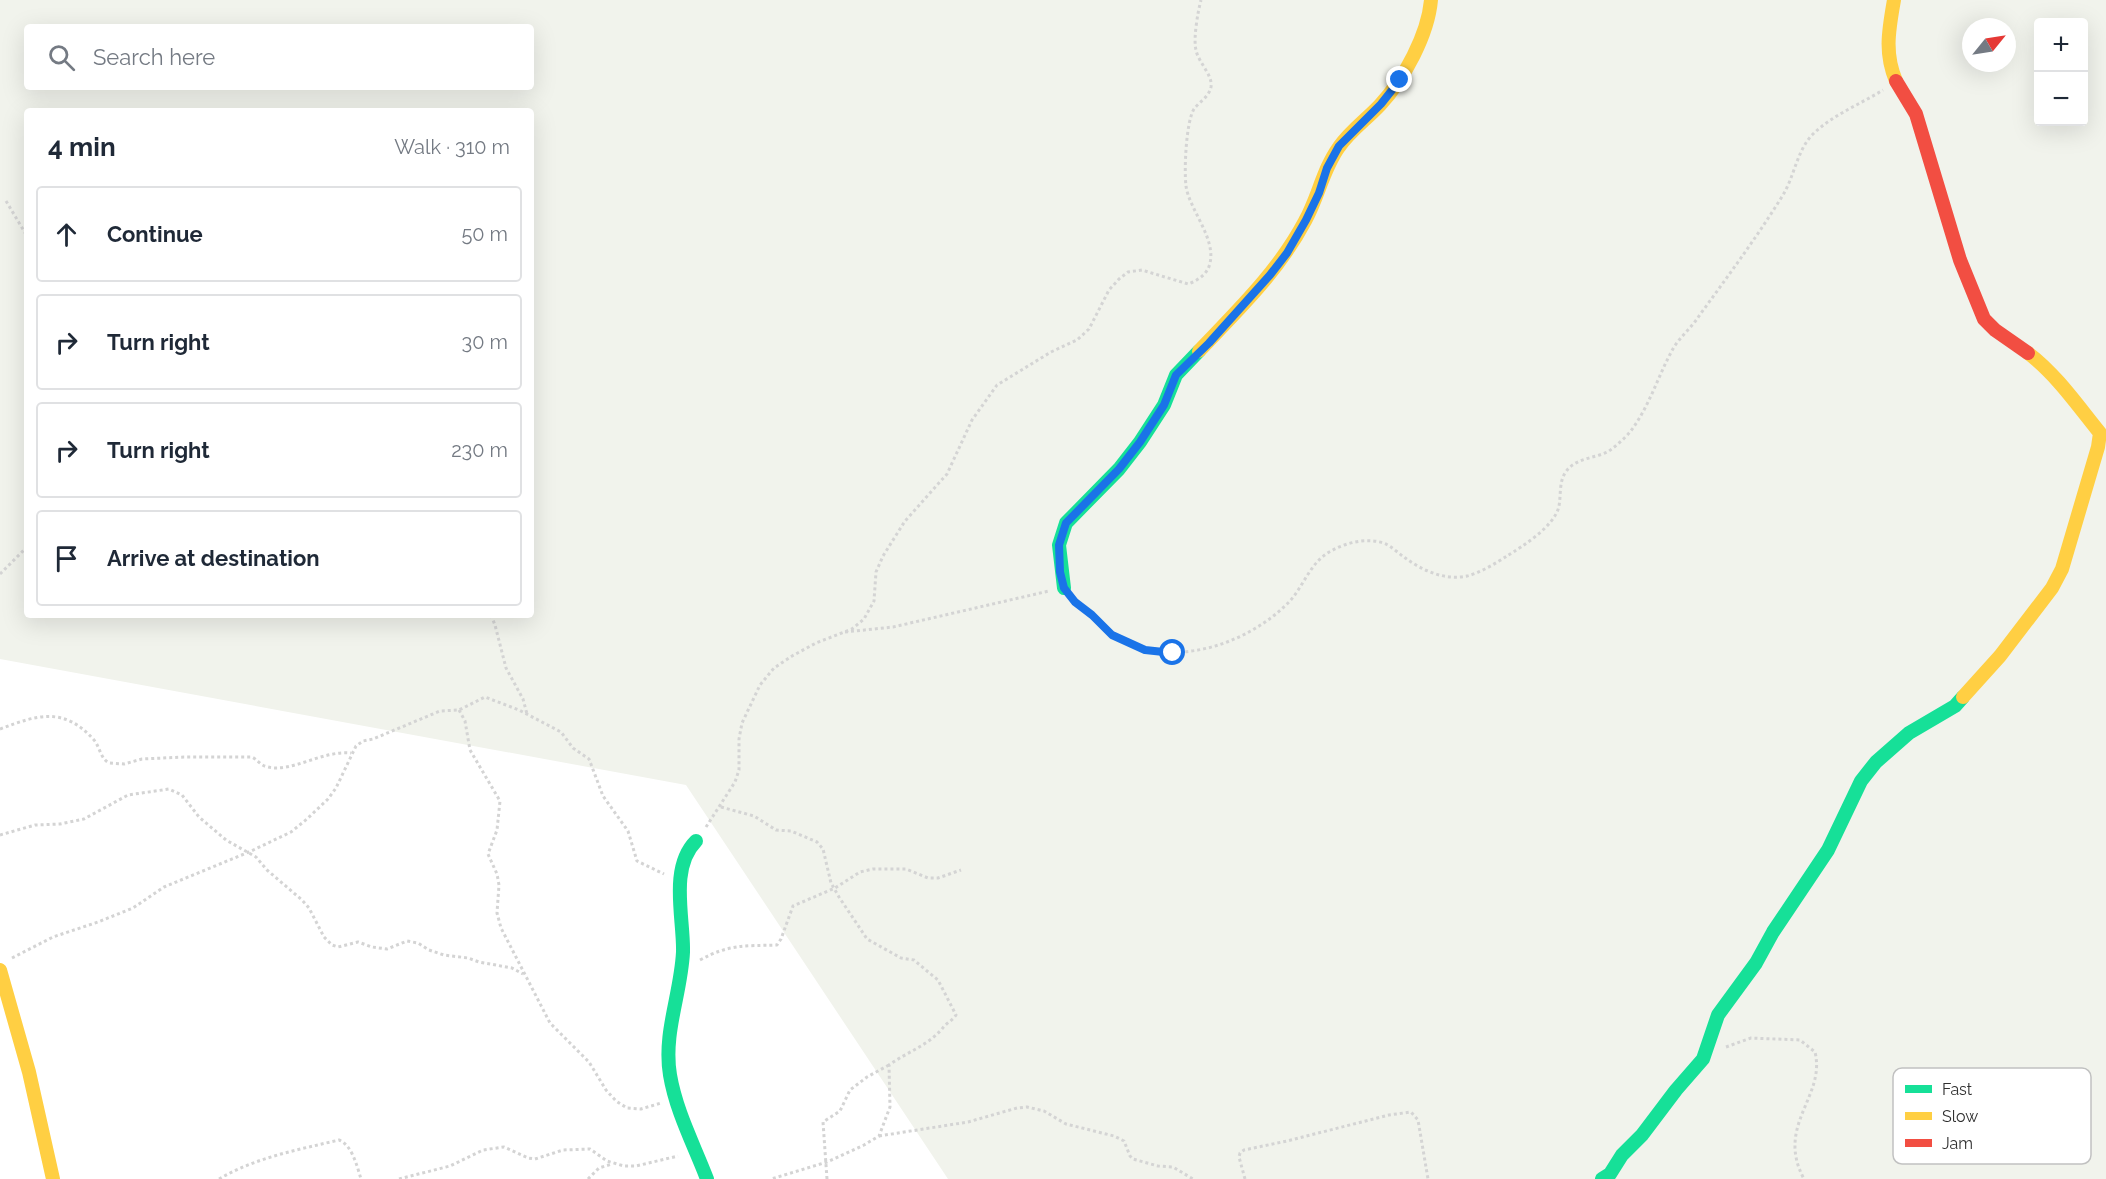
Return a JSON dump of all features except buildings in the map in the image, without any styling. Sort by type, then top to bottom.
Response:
[{"type":"street","points":[[1064,588],[1060,572],[1059,545],[1066,523],[1119,469],[1140,442],[1164,405],[1176,375],[1249,299],[1287,253],[1306,220],[1319,193],[1327,168],[1339,146],[1381,104],[1400,80],[1425,30],[1431,0]]},
{"type":"street","points":[[1602,1179],[1610,1174],[1622,1155],[1642,1135],[1703,1059],[1718,1015],[1756,963],[1773,932],[1828,850],[1861,781],[1876,762],[1909,733],[1955,705],[2000,656],[2052,588],[2062,569],[2098,447],[2100,433],[2068,393],[2037,360],[1995,330],[1984,319],[1960,260],[1916,114],[1889,65],[1888,53],[1894,0]]},
{"type":"street","points":[[696,841],[689,848],[681,878],[679,904],[683,952],[667,1048],[670,1076],[678,1105],[707,1179]]},
{"type":"street","points":[[4,965],[53,1179]]},
{"type":"path","points":[[696,841],[721,807],[740,770],[739,739],[742,723],[760,685],[774,668],[792,656],[816,643],[845,632],[864,619],[874,601],[876,572],[883,556],[905,521],[947,474],[972,420],[988,395],[997,385],[1051,352],[1077,340],[1089,329],[1110,290],[1128,272],[1142,270],[1188,284],[1205,274],[1210,263],[1209,246],[1200,219],[1186,190],[1184,170],[1190,119],[1194,109],[1211,88],[1211,82],[1196,51],[1202,0]]},
{"type":"path","points":[[845,632],[903,625],[1064,588],[1075,602],[1112,635],[1145,650],[1173,653],[1202,649],[1233,640],[1249,632],[1276,614],[1291,600],[1313,566],[1328,553],[1355,542],[1372,541],[1387,544],[1406,559],[1431,573],[1446,576],[1467,576],[1507,556],[1553,520],[1559,509],[1564,474],[1582,460],[1607,452],[1627,436],[1642,415],[1675,344],[1697,320],[1764,225],[1789,185],[1810,138],[1831,118],[1858,106],[1896,81]]},
{"type":"path","points":[[6,201],[24,231]]},
{"type":"path","points":[[0,574],[24,550]]},
{"type":"path","points":[[492,618],[506,668],[523,699],[527,714]]},
{"type":"path","points":[[4,965],[53,937],[133,908],[164,887],[291,832],[319,809],[336,788],[351,753],[363,741],[440,711],[459,710],[485,697],[527,714],[561,732],[573,748],[589,759],[603,796],[628,831],[637,861],[654,871],[681,878]]},
{"type":"path","points":[[459,710],[465,721],[470,750],[500,801],[497,830],[488,854],[499,885],[497,913],[501,928],[550,1023],[589,1062],[606,1090],[616,1101],[627,1108],[641,1109],[666,1102],[678,1105]]},
{"type":"path","points":[[0,729],[43,716],[52,715],[62,718],[78,726],[95,741],[102,757],[109,763],[124,764],[142,759],[243,756],[252,757],[262,765],[276,768],[340,752],[351,753]]},
{"type":"path","points":[[0,835],[35,825],[84,819],[128,795],[169,789],[182,795],[199,817],[226,840],[256,857],[309,908],[324,937],[332,945],[338,947],[358,942],[387,949],[407,941],[418,943],[444,955],[512,968],[523,974]]},
{"type":"path","points":[[721,807],[754,816],[776,830],[791,831],[816,842],[823,849],[831,883],[867,939],[902,958],[914,960],[938,980],[956,1015],[938,1035],[920,1048],[867,1077],[850,1090],[842,1109],[823,1122],[827,1179]]},
{"type":"path","points":[[680,971],[720,950],[737,946],[777,945],[793,906],[835,888],[860,872],[873,869],[906,869],[928,878],[938,878],[961,870]]},
{"type":"path","points":[[1703,1059],[1728,1045],[1751,1038],[1800,1040],[1815,1052],[1816,1076],[1796,1131],[1795,1159],[1804,1179]]},
{"type":"path","points":[[879,1137],[890,1107],[890,1065]]},
{"type":"path","points":[[771,1179],[827,1162],[879,1137],[968,1122],[1028,1107],[1044,1111],[1066,1124],[1114,1136],[1124,1141],[1133,1159],[1158,1166],[1173,1167],[1193,1179]]},
{"type":"path","points":[[1245,1179],[1239,1157],[1244,1150],[1389,1115],[1411,1112],[1418,1120],[1428,1179]]},
{"type":"path","points":[[219,1179],[255,1161],[298,1148],[339,1140],[344,1142],[351,1152],[361,1179]]},
{"type":"path","points":[[399,1179],[450,1166],[483,1150],[504,1148],[535,1159],[563,1150],[590,1149],[607,1161],[624,1166],[636,1166],[680,1156],[699,1156]]},
{"type":"path","points":[[588,1179],[600,1168],[614,1163]]},
{"type":"shaded area","points":[[0,0],[2106,0],[2106,1179],[948,1179],[686,785],[0,659]]},
{"type":"traffic: fast","points":[[1064,588],[1059,545],[1066,523],[1119,469],[1140,442],[1164,405],[1176,375],[1199,351]]},
{"type":"traffic: fast","points":[[1602,1179],[1610,1174],[1622,1155],[1642,1135],[1703,1059],[1718,1015],[1756,963],[1773,932],[1828,850],[1861,781],[1876,762],[1909,733],[1955,706],[1963,697]]},
{"type":"traffic: fast","points":[[696,841],[688,852],[680,879],[682,968],[668,1059],[676,1102],[707,1179]]},
{"type":"traffic: slow","points":[[1199,351],[1243,305],[1283,257],[1310,212],[1333,156],[1348,136],[1380,105],[1406,70],[1420,42],[1431,0]]},
{"type":"traffic: slow","points":[[1894,0],[1889,31],[1889,51],[1896,81]]},
{"type":"traffic: slow","points":[[1963,697],[2000,656],[2052,588],[2062,569],[2098,447],[2100,433],[2057,380],[2028,353]]},
{"type":"traffic: slow","points":[[0,970],[29,1072],[53,1179]]},
{"type":"traffic: jam","points":[[1896,81],[1916,114],[1960,260],[1984,319],[1995,330],[2028,353]]},
{"type":"route","points":[[1173,653],[1145,650],[1112,635],[1075,602],[1064,588],[1060,572],[1059,545],[1066,523],[1119,469],[1140,442],[1164,405],[1176,375],[1209,343],[1287,253],[1306,220],[1319,193],[1327,168],[1339,146],[1381,104],[1400,80]]}]
